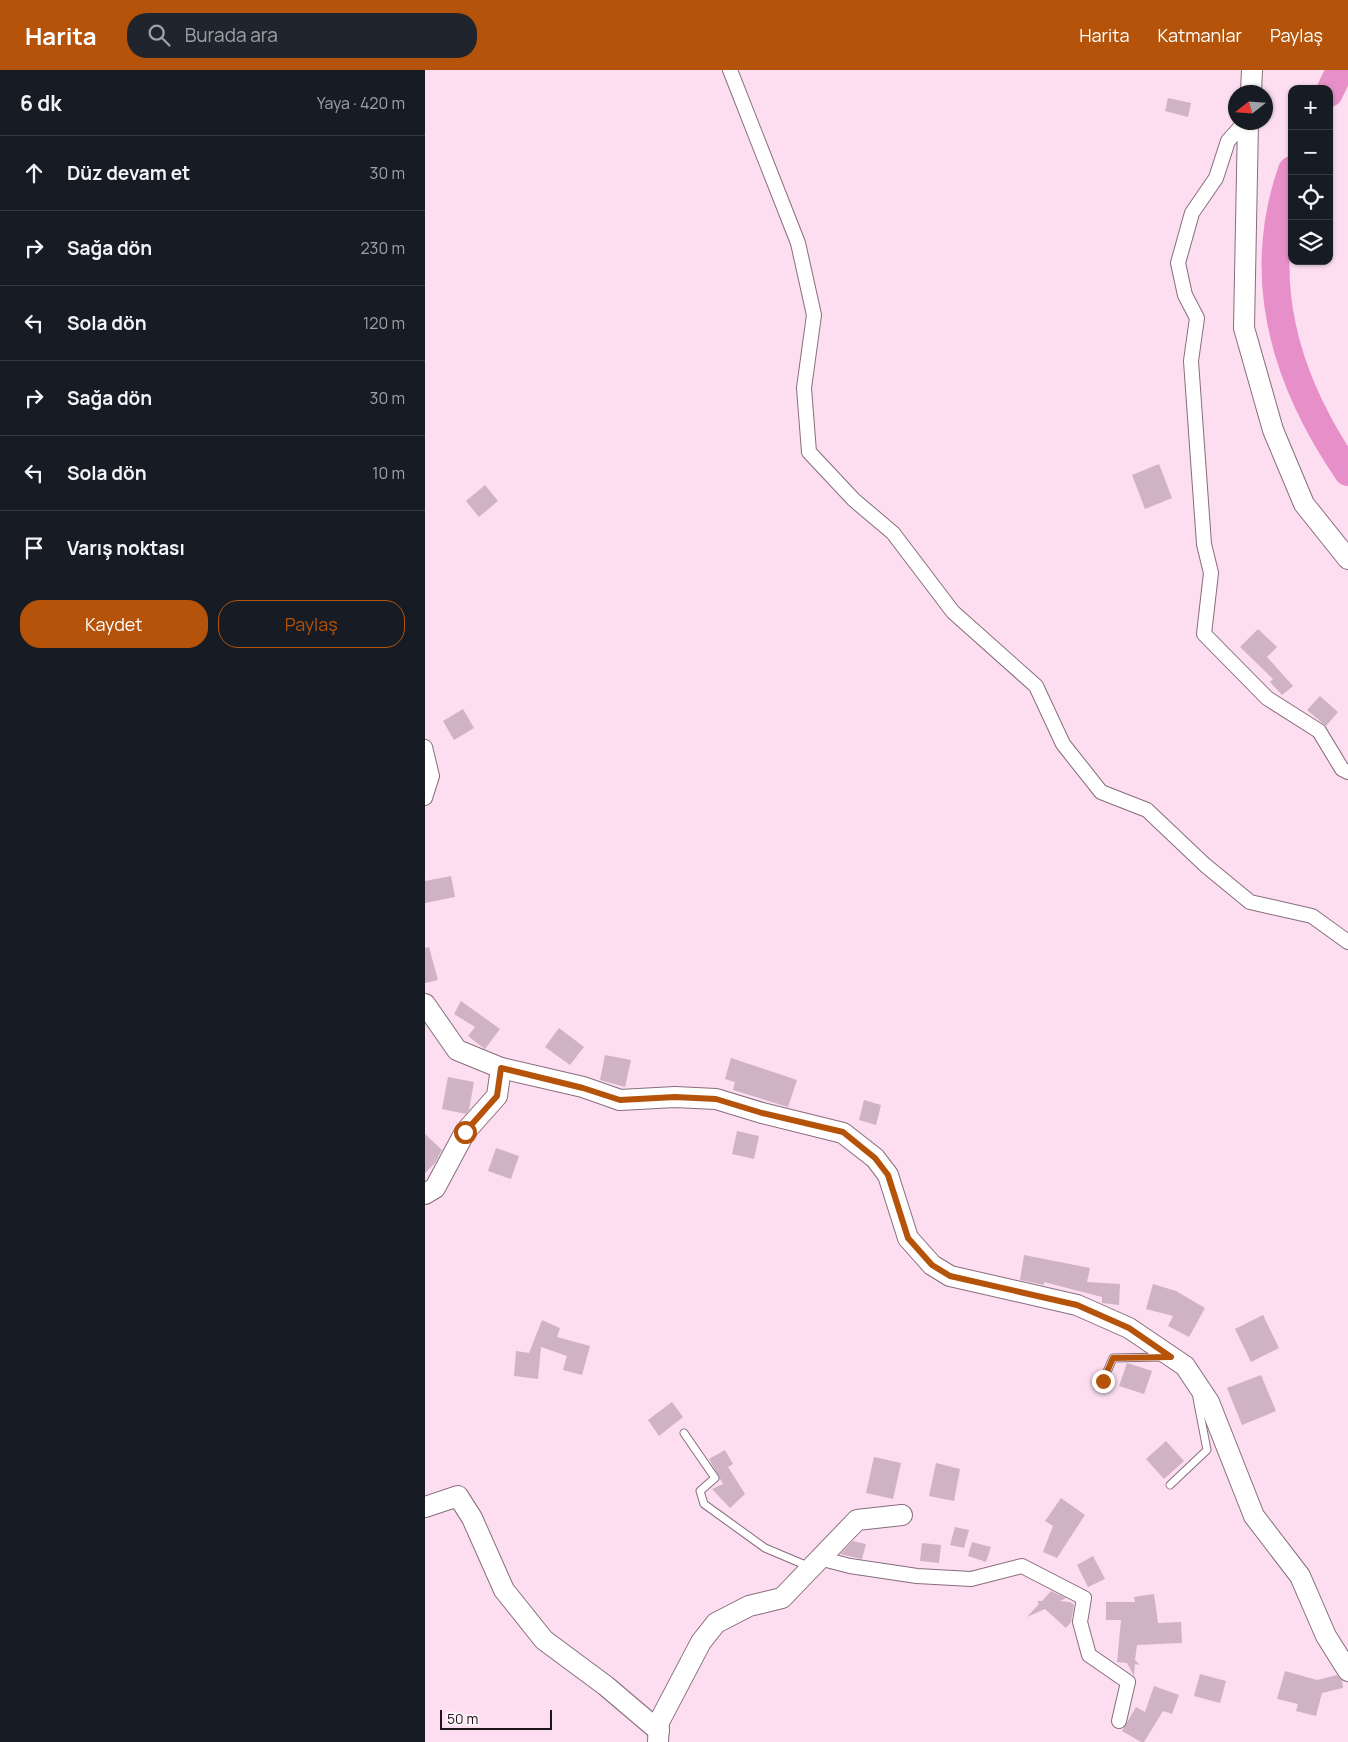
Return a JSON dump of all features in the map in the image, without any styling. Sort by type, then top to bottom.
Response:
[{"type":"street","points":[[730,70],[798,244],[814,315],[804,388],[809,452],[854,500],[893,533],[953,612],[1036,686],[1063,744],[1101,792],[1147,810],[1205,865],[1251,902],[1312,916],[1348,942]]},
{"type":"street","points":[[1251,85],[1252,70]]},
{"type":"street","points":[[1239,130],[1228,141],[1216,178],[1192,213],[1178,263],[1185,295],[1197,318],[1191,361],[1203,544],[1211,573],[1204,634],[1267,698],[1319,731],[1342,769],[1348,772]]},
{"type":"street","points":[[1247,130],[1244,328],[1273,430],[1304,504],[1348,559]]},
{"type":"street","points":[[425,747],[432,776],[425,798]]},
{"type":"street","points":[[425,1004],[457,1050],[501,1068],[583,1088],[620,1100],[675,1097],[716,1099],[762,1113],[843,1132],[875,1158],[888,1175],[908,1238],[932,1265],[950,1276],[1077,1305],[1129,1328],[1185,1366],[1209,1402],[1254,1516],[1300,1576],[1326,1636],[1348,1671]]},
{"type":"street","points":[[425,1194],[435,1188],[465,1132],[497,1096],[501,1068]]},
{"type":"street","points":[[425,1506],[458,1496],[472,1518],[504,1590],[545,1640],[606,1686],[660,1738]]},
{"type":"street","points":[[660,1738],[659,1722],[701,1642],[716,1623],[749,1606],[782,1598],[857,1520],[902,1515]]},
{"type":"street","points":[[815,1562],[917,1576],[971,1579],[1022,1566],[1084,1598],[1080,1622],[1089,1655],[1128,1682],[1119,1721]]},
{"type":"lane","points":[[1103,1381],[1113,1358],[1171,1357]]},
{"type":"lane","points":[[1170,1485],[1207,1450],[1194,1380]]},
{"type":"lane","points":[[684,1433],[715,1478],[700,1492],[704,1504],[765,1548],[815,1562]]},
{"type":"building","points":[[1168,98],[1191,103],[1188,117],[1165,111]]},
{"type":"building","points":[[1159,464],[1172,498],[1145,509],[1132,475]]},
{"type":"building","points":[[485,485],[498,501],[479,517],[466,501]]},
{"type":"building","points":[[1258,629],[1277,647],[1267,657],[1293,686],[1282,695],[1270,682],[1273,679],[1240,647]]},
{"type":"building","points":[[1320,696],[1338,712],[1326,726],[1307,710]]},
{"type":"building","points":[[463,709],[474,728],[454,740],[443,721]]},
{"type":"building","points":[[451,876],[455,897],[425,903],[425,881]]},
{"type":"building","points":[[429,947],[438,980],[425,983],[425,948]]},
{"type":"building","points":[[461,1001],[500,1029],[485,1049],[468,1036],[475,1027],[454,1014]]},
{"type":"building","points":[[559,1028],[584,1047],[570,1065],[545,1047]]},
{"type":"building","points":[[605,1055],[631,1060],[625,1087],[600,1080]]},
{"type":"building","points":[[731,1058],[797,1080],[788,1107],[733,1090],[735,1082],[725,1079]]},
{"type":"building","points":[[448,1077],[474,1082],[469,1110],[466,1114],[442,1109]]},
{"type":"building","points":[[864,1100],[881,1105],[876,1125],[859,1120]]},
{"type":"building","points":[[737,1131],[759,1136],[754,1159],[732,1154]]},
{"type":"building","points":[[425,1134],[442,1150],[435,1163],[425,1173]]},
{"type":"building","points":[[496,1148],[519,1156],[511,1179],[488,1171]]},
{"type":"building","points":[[1024,1255],[1090,1268],[1087,1282],[1120,1284],[1119,1305],[1102,1303],[1102,1297],[1044,1282],[1044,1285],[1020,1280]]},
{"type":"building","points":[[1153,1284],[1176,1291],[1205,1308],[1189,1337],[1168,1326],[1173,1316],[1146,1309]]},
{"type":"building","points":[[1263,1315],[1279,1348],[1251,1362],[1235,1329]]},
{"type":"building","points":[[542,1320],[560,1328],[557,1337],[590,1346],[582,1375],[563,1370],[567,1356],[541,1347],[538,1379],[514,1376],[516,1351],[529,1353]]},
{"type":"building","points":[[1127,1363],[1152,1371],[1144,1394],[1119,1386]]},
{"type":"building","points":[[1261,1375],[1276,1411],[1242,1425],[1227,1388]]},
{"type":"building","points":[[672,1402],[683,1417],[659,1436],[648,1420]]},
{"type":"building","points":[[1166,1441],[1184,1461],[1164,1479],[1146,1459]]},
{"type":"building","points":[[725,1450],[733,1464],[728,1467],[745,1494],[730,1508],[712,1489],[723,1484],[709,1459]]},
{"type":"building","points":[[874,1457],[901,1463],[893,1499],[866,1493]]},
{"type":"building","points":[[936,1463],[960,1469],[954,1501],[929,1496]]},
{"type":"building","points":[[1061,1498],[1085,1515],[1057,1558],[1043,1552],[1053,1526],[1045,1521]]},
{"type":"building","points":[[955,1527],[969,1530],[964,1548],[950,1545]]},
{"type":"building","points":[[853,1541],[866,1544],[862,1559],[840,1554]]},
{"type":"building","points":[[972,1542],[991,1547],[986,1562],[968,1556]]},
{"type":"building","points":[[922,1543],[941,1545],[939,1563],[920,1561]]},
{"type":"building","points":[[1093,1556],[1105,1579],[1088,1587],[1077,1565]]},
{"type":"building","points":[[1051,1591],[1066,1598],[1060,1601],[1070,1602],[1074,1605],[1071,1622],[1066,1628],[1045,1609],[1027,1617],[1039,1604],[1037,1601],[1042,1601]]},
{"type":"building","points":[[1154,1594],[1158,1623],[1181,1622],[1182,1643],[1137,1645],[1135,1660],[1140,1665],[1135,1664],[1134,1676],[1127,1663],[1117,1662],[1121,1620],[1106,1620],[1106,1602],[1135,1602],[1134,1597]]},
{"type":"building","points":[[1285,1671],[1317,1680],[1337,1675],[1342,1681],[1343,1688],[1322,1693],[1316,1716],[1296,1711],[1298,1704],[1277,1699]]},
{"type":"building","points":[[1200,1674],[1226,1681],[1220,1703],[1194,1696]]},
{"type":"building","points":[[1154,1686],[1179,1695],[1172,1714],[1163,1711],[1144,1742],[1141,1742],[1122,1731],[1136,1707],[1145,1712]]},
{"type":"waterway","points":[[1333,85],[1340,70]]},
{"type":"waterway","points":[[1291,175],[1281,210],[1276,250],[1276,289],[1282,327],[1293,365],[1307,401],[1326,437],[1348,472]]},
{"type":"route","points":[[465,1132],[497,1096],[501,1068],[583,1088],[620,1100],[675,1097],[716,1099],[762,1113],[843,1132],[875,1158],[888,1175],[908,1238],[919,1253],[932,1265],[950,1276],[1077,1305],[1129,1328],[1171,1357],[1113,1358],[1103,1381]]}]
